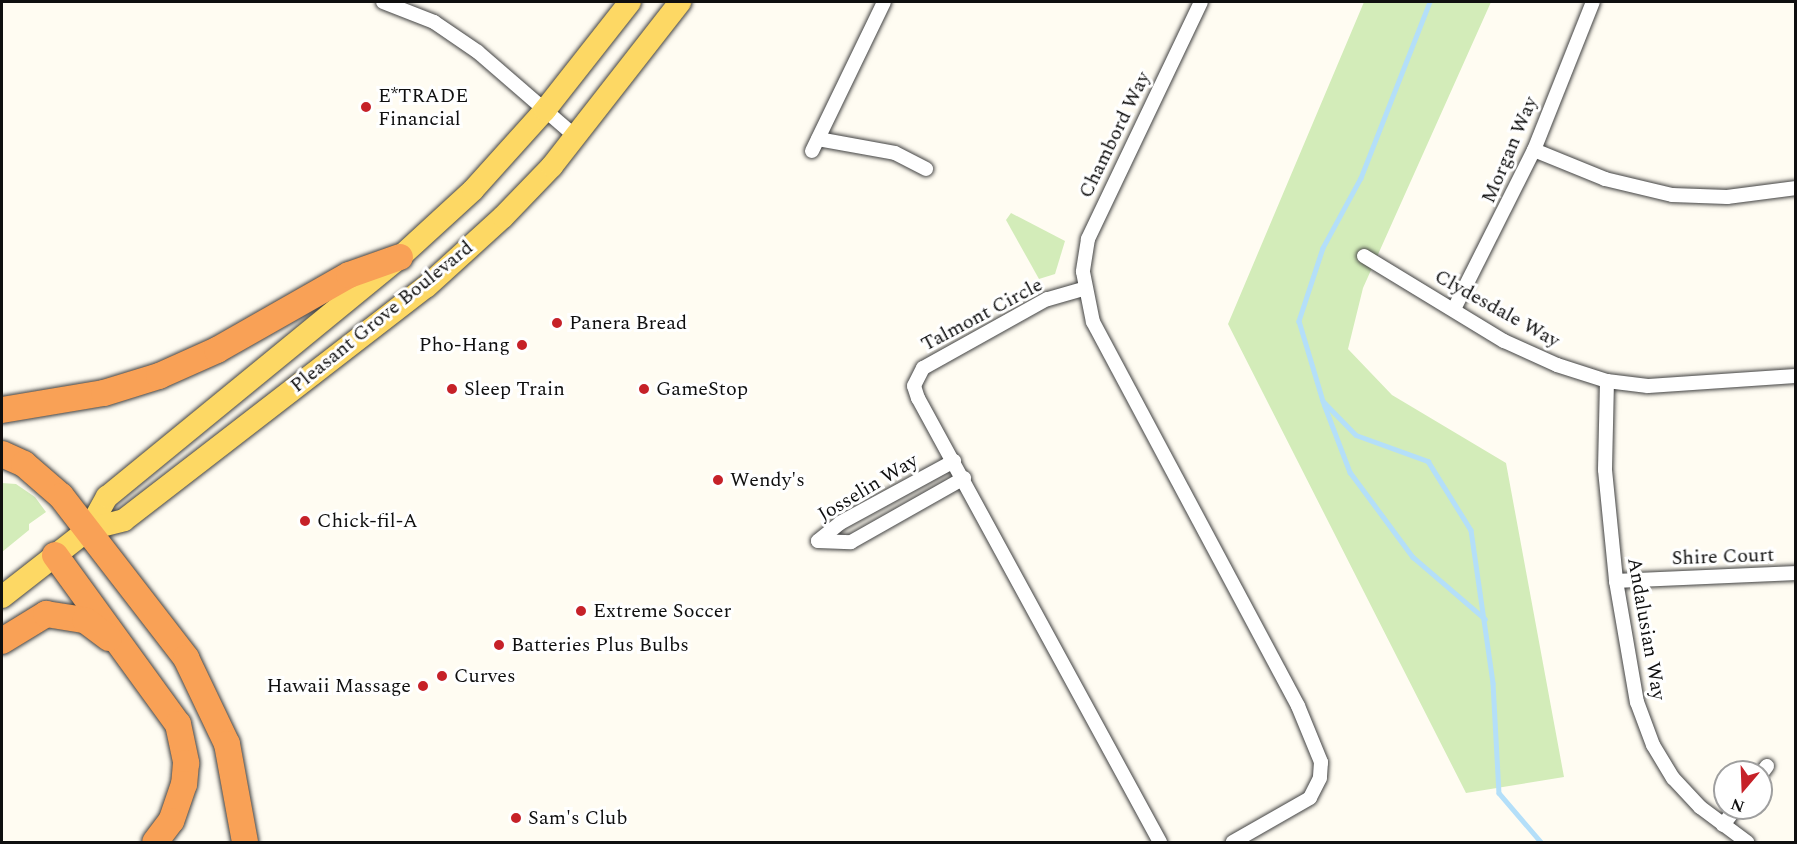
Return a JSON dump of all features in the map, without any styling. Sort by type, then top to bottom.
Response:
[{"type":"highway","points":[[2,410],[81,398],[159,376],[217,350],[349,275],[400,257]]},
{"type":"highway","points":[[2,454],[39,476],[89,530],[186,658],[209,700],[227,744],[244,843]]},
{"type":"highway","points":[[56,555],[168,706],[184,745],[186,763],[180,802],[155,843]]},
{"type":"highway","points":[[2,641],[46,614],[67,614],[86,620],[130,657]]},
{"type":"main road","name":"Pleasant Grove Boulevard","points":[[89,530],[106,497],[400,257],[473,190],[545,110],[630,2]]},
{"type":"main road","name":"Pleasant Grove Boulevard","points":[[2,597],[89,530],[124,520],[426,287],[503,217],[576,137],[680,2]]},
{"type":"street","points":[[383,2],[443,28],[478,52],[576,137]]},
{"type":"street","points":[[884,2],[815,145],[895,153],[927,169]]},
{"type":"street","name":"Chambord Way","points":[[1083,290],[1088,239],[1201,2]]},
{"type":"street","name":"Morgan Way","points":[[1454,309],[1534,150],[1593,2]]},
{"type":"street","points":[[1534,150],[1605,179],[1672,195],[1727,197],[1796,188]]},
{"type":"street","name":"Clydesdale Way","points":[[1364,256],[1546,360],[1607,381],[1648,386],[1796,376]]},
{"type":"street","points":[[1083,290],[1093,322],[1293,696],[1321,762],[1320,778],[1310,798],[1233,843]]},
{"type":"street","name":"Talmont Circle","points":[[1083,290],[1047,299],[923,368],[917,376],[918,398],[964,478],[1160,843]]},
{"type":"street","name":"Andalusian Way","points":[[1607,381],[1605,470],[1616,581],[1637,702],[1653,745],[1673,778],[1723,825],[1747,843]]},
{"type":"street","name":"Josselin Way","points":[[954,461],[840,523],[818,541],[851,542],[964,478]]},
{"type":"street","name":"Shire Court","points":[[1616,581],[1796,573]]},
{"type":"street","points":[[1723,825],[1727,820]]},
{"type":"green space","points":[[1364,2],[1491,2],[1363,288],[1348,349],[1392,395],[1506,463],[1564,777],[1466,793],[1228,324]]},
{"type":"green space","points":[[1011,213],[1065,241],[1055,274],[1039,279],[1006,220]]},
{"type":"green space","points":[[2,483],[16,484],[35,497],[46,512],[29,524],[29,530],[2,552]]},
{"type":"waterway","points":[[1430,2],[1361,178],[1323,248],[1299,321],[1323,401],[1356,435],[1428,461],[1471,530],[1493,683],[1499,793],[1541,842]]},
{"type":"waterway","points":[[1324,404],[1350,472],[1413,557],[1485,619]]},
{"type":"place","name":"E*TRADE Financial","points":[[366,107]]},
{"type":"place","name":"Panera Bread","points":[[557,323]]},
{"type":"place","name":"Pho-Hang","points":[[522,345]]},
{"type":"place","name":"Sleep Train","points":[[452,389]]},
{"type":"place","name":"GameStop","points":[[644,389]]},
{"type":"place","name":"Wendy's","points":[[718,480]]},
{"type":"place","name":"Chick-fil-A","points":[[305,521]]},
{"type":"place","name":"Extreme Soccer","points":[[581,611]]},
{"type":"place","name":"Batteries Plus Bulbs","points":[[499,645]]},
{"type":"place","name":"Curves","points":[[442,676]]},
{"type":"place","name":"Hawaii Massage","points":[[423,686]]},
{"type":"place","name":"Sam's Club","points":[[516,818]]}]
